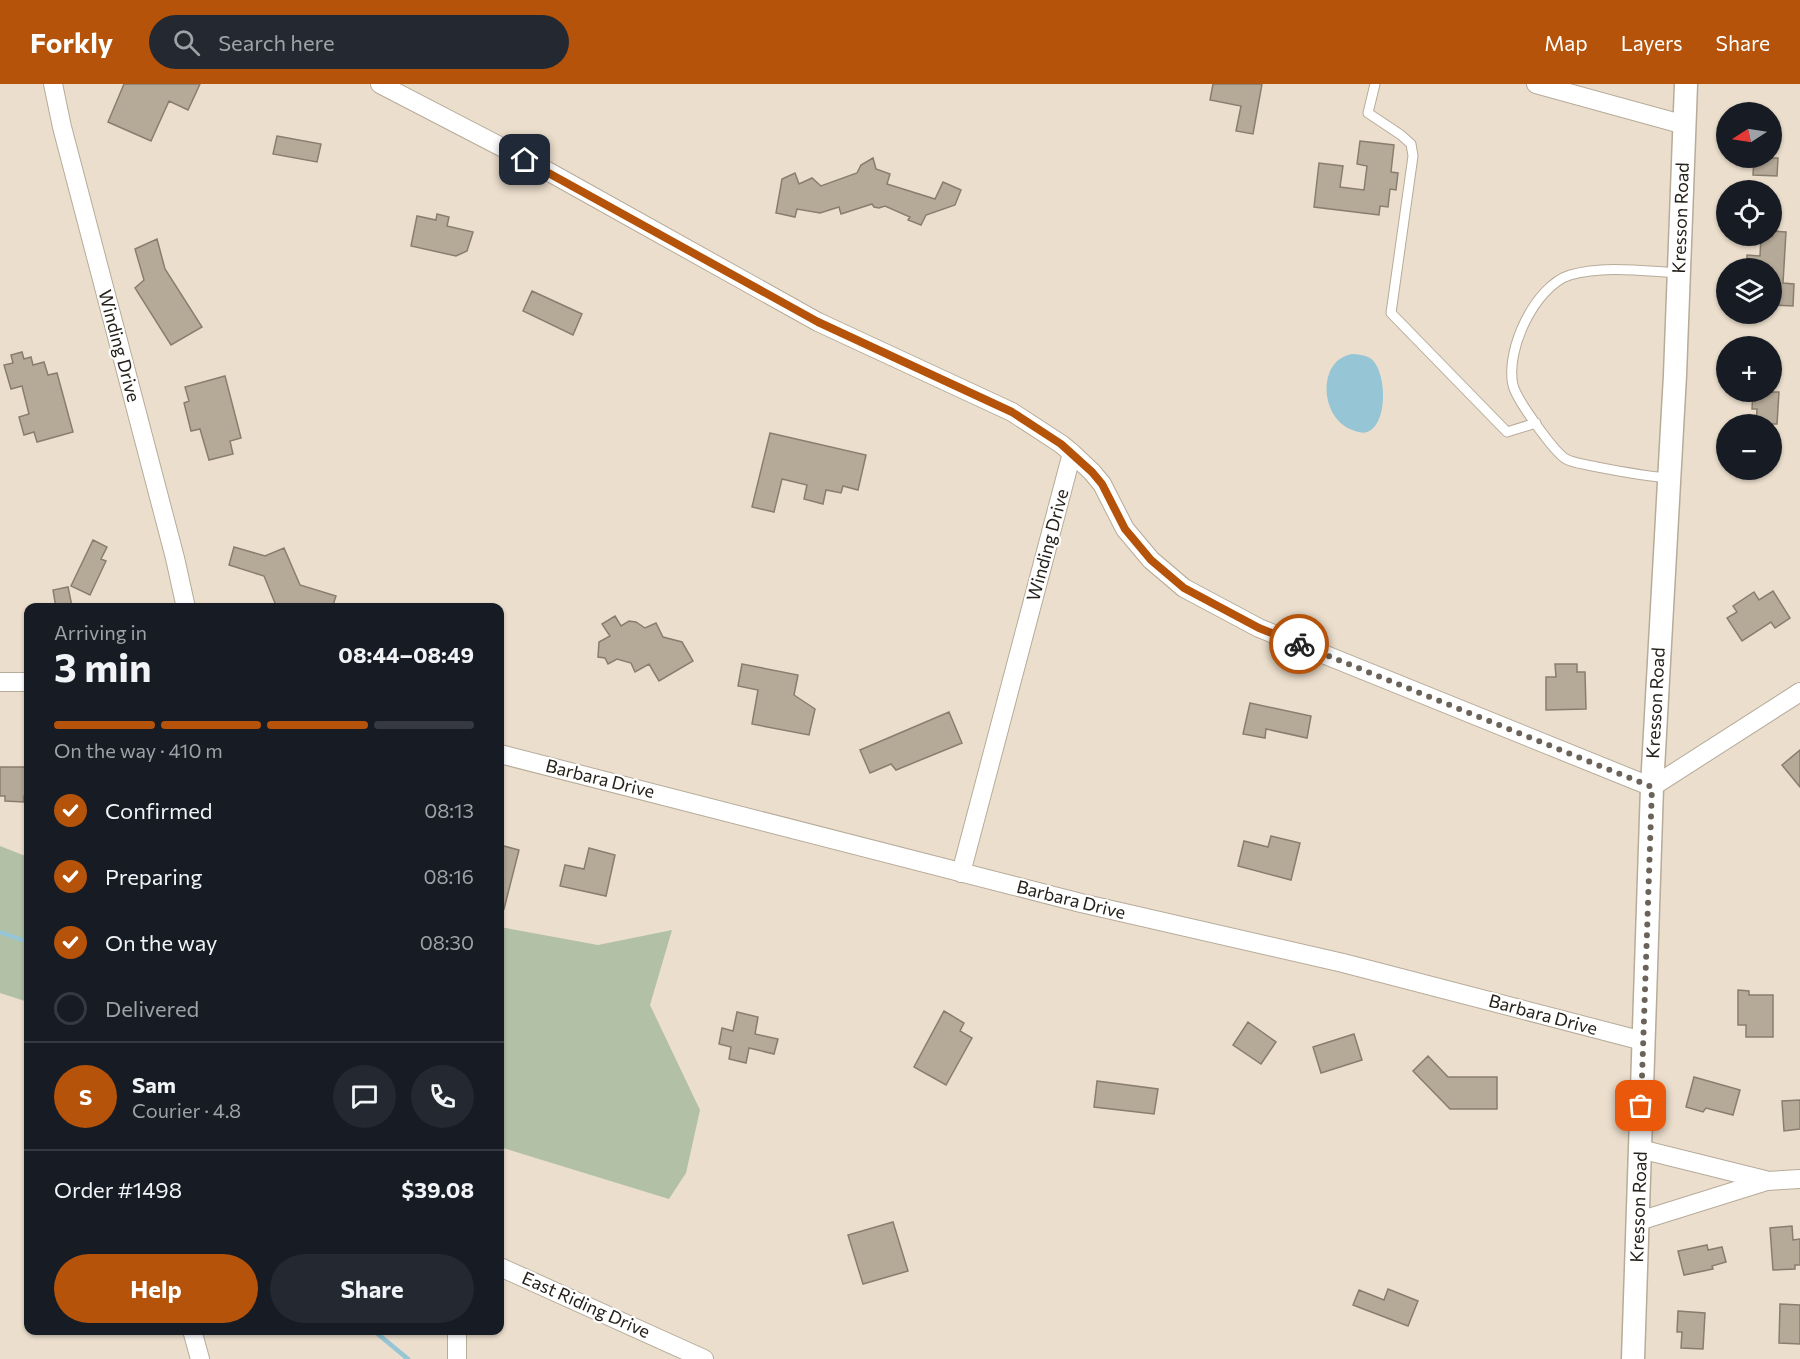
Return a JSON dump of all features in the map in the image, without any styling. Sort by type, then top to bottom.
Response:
[{"type":"street","name":"Winding Drive","points":[[53,84],[62,127],[185,603]]},
{"type":"street","points":[[380,84],[542,168],[818,322],[1012,412],[1061,444],[1092,472],[1102,484],[1125,529],[1144,552],[1184,588],[1259,628],[1652,787],[1800,692]]},
{"type":"street","points":[[1536,84],[1685,125]]},
{"type":"street","name":"Kresson Road","points":[[1633,1359],[1652,787],[1679,273],[1686,84]]},
{"type":"street","name":"Winding Drive","points":[[961,873],[1072,453]]},
{"type":"street","points":[[0,682],[24,682]]},
{"type":"street","name":"Barbara Drive","points":[[504,755],[961,873],[1342,963],[1643,1041]]},
{"type":"street","points":[[1640,1149],[1767,1181]]},
{"type":"street","points":[[1639,1221],[1767,1181],[1800,1179]]},
{"type":"street","name":"East Riding Drive","points":[[504,1269],[704,1359]]},
{"type":"street","points":[[193,1335],[200,1359]]},
{"type":"street","points":[[457,1359],[458,1335]]},
{"type":"lane","points":[[1375,84],[1368,113],[1411,144],[1413,156],[1391,313],[1507,432],[1536,423]]},
{"type":"lane","points":[[1669,478],[1633,474],[1567,460],[1554,449],[1513,386],[1513,367],[1518,337],[1546,289],[1568,275],[1595,270],[1679,273]]},
{"type":"green space","points":[[0,846],[24,855],[24,1001],[0,993]]},
{"type":"green space","points":[[504,928],[598,945],[672,930],[650,1005],[700,1110],[686,1173],[669,1199],[504,1148]]},
{"type":"water","points":[[1352,354],[1370,358],[1376,364],[1382,384],[1382,408],[1379,419],[1374,427],[1365,433],[1350,429],[1340,422],[1328,401],[1328,377],[1333,366],[1341,358]]},
{"type":"building","points":[[124,84],[200,84],[188,110],[169,101],[151,141],[108,122]]},
{"type":"building","points":[[1213,84],[1262,84],[1253,134],[1236,131],[1241,106],[1210,100]]},
{"type":"building","points":[[277,136],[321,144],[317,162],[273,154]]},
{"type":"building","points":[[1360,141],[1394,145],[1391,172],[1398,173],[1396,190],[1390,189],[1388,207],[1380,206],[1379,215],[1314,207],[1319,163],[1343,166],[1340,187],[1364,190],[1367,166],[1357,164]]},
{"type":"building","points":[[873,158],[876,169],[890,174],[887,184],[935,199],[943,182],[961,190],[955,205],[926,215],[921,225],[908,220],[910,217],[885,206],[879,208],[872,204],[841,214],[839,207],[820,213],[797,209],[795,217],[776,213],[782,179],[795,173],[799,184],[812,178],[821,186],[857,173],[861,165]]},
{"type":"building","points":[[1753,168],[1777,168],[1777,176],[1753,175]]},
{"type":"building","points":[[437,214],[449,217],[447,226],[473,232],[467,251],[456,256],[411,246],[417,216],[436,220]]},
{"type":"building","points":[[1782,232],[1786,232],[1783,283],[1794,284],[1793,306],[1782,305],[1782,258],[1747,258],[1747,255],[1760,256],[1760,246],[1782,246]]},
{"type":"building","points":[[157,239],[165,269],[202,327],[171,345],[135,288],[144,280],[135,249]]},
{"type":"building","points":[[532,291],[582,314],[573,335],[523,311]]},
{"type":"building","points":[[22,352],[24,359],[31,357],[33,365],[44,362],[48,375],[57,373],[73,432],[37,442],[34,432],[24,435],[19,417],[29,414],[22,386],[11,389],[4,365],[13,363],[11,355]]},
{"type":"building","points":[[225,376],[241,438],[230,441],[233,454],[209,460],[200,429],[191,431],[184,403],[189,401],[185,387]]},
{"type":"building","points":[[1752,402],[1778,402],[1778,414],[1757,414],[1757,409],[1752,409]]},
{"type":"building","points":[[770,433],[866,455],[858,490],[843,486],[841,493],[826,490],[823,504],[804,499],[807,485],[782,479],[774,512],[752,507]]},
{"type":"building","points":[[93,540],[107,547],[101,559],[106,561],[90,595],[71,586]]},
{"type":"building","points":[[234,547],[265,556],[284,548],[300,585],[336,596],[334,603],[275,603],[264,576],[229,565]]},
{"type":"building","points":[[68,587],[71,603],[55,603],[53,590]]},
{"type":"building","points":[[1773,591],[1790,618],[1775,628],[1771,622],[1742,641],[1727,618],[1737,612],[1733,606],[1754,592],[1759,600]]},
{"type":"building","points":[[615,616],[621,626],[629,621],[636,622],[645,628],[656,623],[663,637],[682,642],[693,661],[659,681],[649,664],[635,672],[631,663],[617,659],[608,664],[605,658],[598,657],[599,642],[610,636],[602,624]]},
{"type":"building","points":[[742,664],[798,675],[794,695],[815,709],[809,735],[752,724],[758,690],[738,686]]},
{"type":"building","points":[[1555,664],[1577,664],[1577,672],[1585,672],[1586,709],[1546,710],[1546,677],[1556,677]]},
{"type":"building","points":[[1250,703],[1311,716],[1307,738],[1266,729],[1265,738],[1243,734]]},
{"type":"building","points":[[949,712],[962,743],[896,770],[891,764],[870,773],[860,750]]},
{"type":"building","points":[[1800,750],[1800,787],[1782,765]]},
{"type":"building","points":[[0,767],[24,767],[24,802],[5,801],[5,796],[0,796]]},
{"type":"building","points":[[1271,836],[1300,843],[1291,880],[1238,866],[1244,841],[1268,847]]},
{"type":"building","points":[[504,846],[519,850],[504,909]]},
{"type":"building","points":[[589,848],[615,855],[606,896],[560,886],[565,865],[584,869]]},
{"type":"building","points":[[1738,990],[1749,991],[1749,995],[1773,995],[1773,1037],[1746,1037],[1746,1025],[1738,1025]]},
{"type":"building","points":[[944,1011],[964,1023],[960,1031],[972,1038],[946,1085],[914,1067]]},
{"type":"building","points":[[737,1012],[758,1017],[755,1034],[778,1039],[774,1054],[749,1048],[746,1063],[729,1059],[731,1047],[719,1044],[722,1028],[733,1031]]},
{"type":"building","points":[[1248,1022],[1276,1042],[1261,1064],[1233,1045]]},
{"type":"building","points":[[1354,1034],[1362,1060],[1321,1073],[1313,1047]]},
{"type":"building","points":[[1428,1056],[1448,1077],[1497,1077],[1497,1109],[1450,1109],[1413,1071]]},
{"type":"building","points":[[1694,1077],[1740,1090],[1733,1115],[1706,1108],[1703,1112],[1686,1107]]},
{"type":"building","points":[[1097,1081],[1158,1089],[1154,1114],[1094,1107]]},
{"type":"building","points":[[1800,1100],[1800,1129],[1784,1131],[1782,1101]]},
{"type":"building","points":[[893,1222],[908,1271],[863,1284],[848,1235]]},
{"type":"building","points":[[1792,1226],[1793,1240],[1800,1239],[1800,1265],[1795,1265],[1795,1269],[1773,1270],[1770,1228]]},
{"type":"building","points":[[1707,1245],[1708,1250],[1722,1247],[1726,1262],[1712,1266],[1713,1269],[1684,1275],[1678,1251]]},
{"type":"building","points":[[1388,1289],[1418,1301],[1408,1326],[1353,1305],[1359,1290],[1384,1300]]},
{"type":"building","points":[[1780,1304],[1800,1305],[1800,1344],[1779,1343]]},
{"type":"building","points":[[1678,1311],[1705,1313],[1703,1349],[1681,1348],[1682,1332],[1677,1332]]},
{"type":"waterway","points":[[0,932],[24,941]]},
{"type":"waterway","points":[[379,1335],[408,1359]]},
{"type":"way so far","points":[[1299,644],[1652,787],[1641,1106]]},
{"type":"route","points":[[525,160],[818,322],[1012,412],[1061,444],[1092,472],[1102,484],[1125,529],[1151,560],[1184,588],[1259,628],[1299,644]]}]
